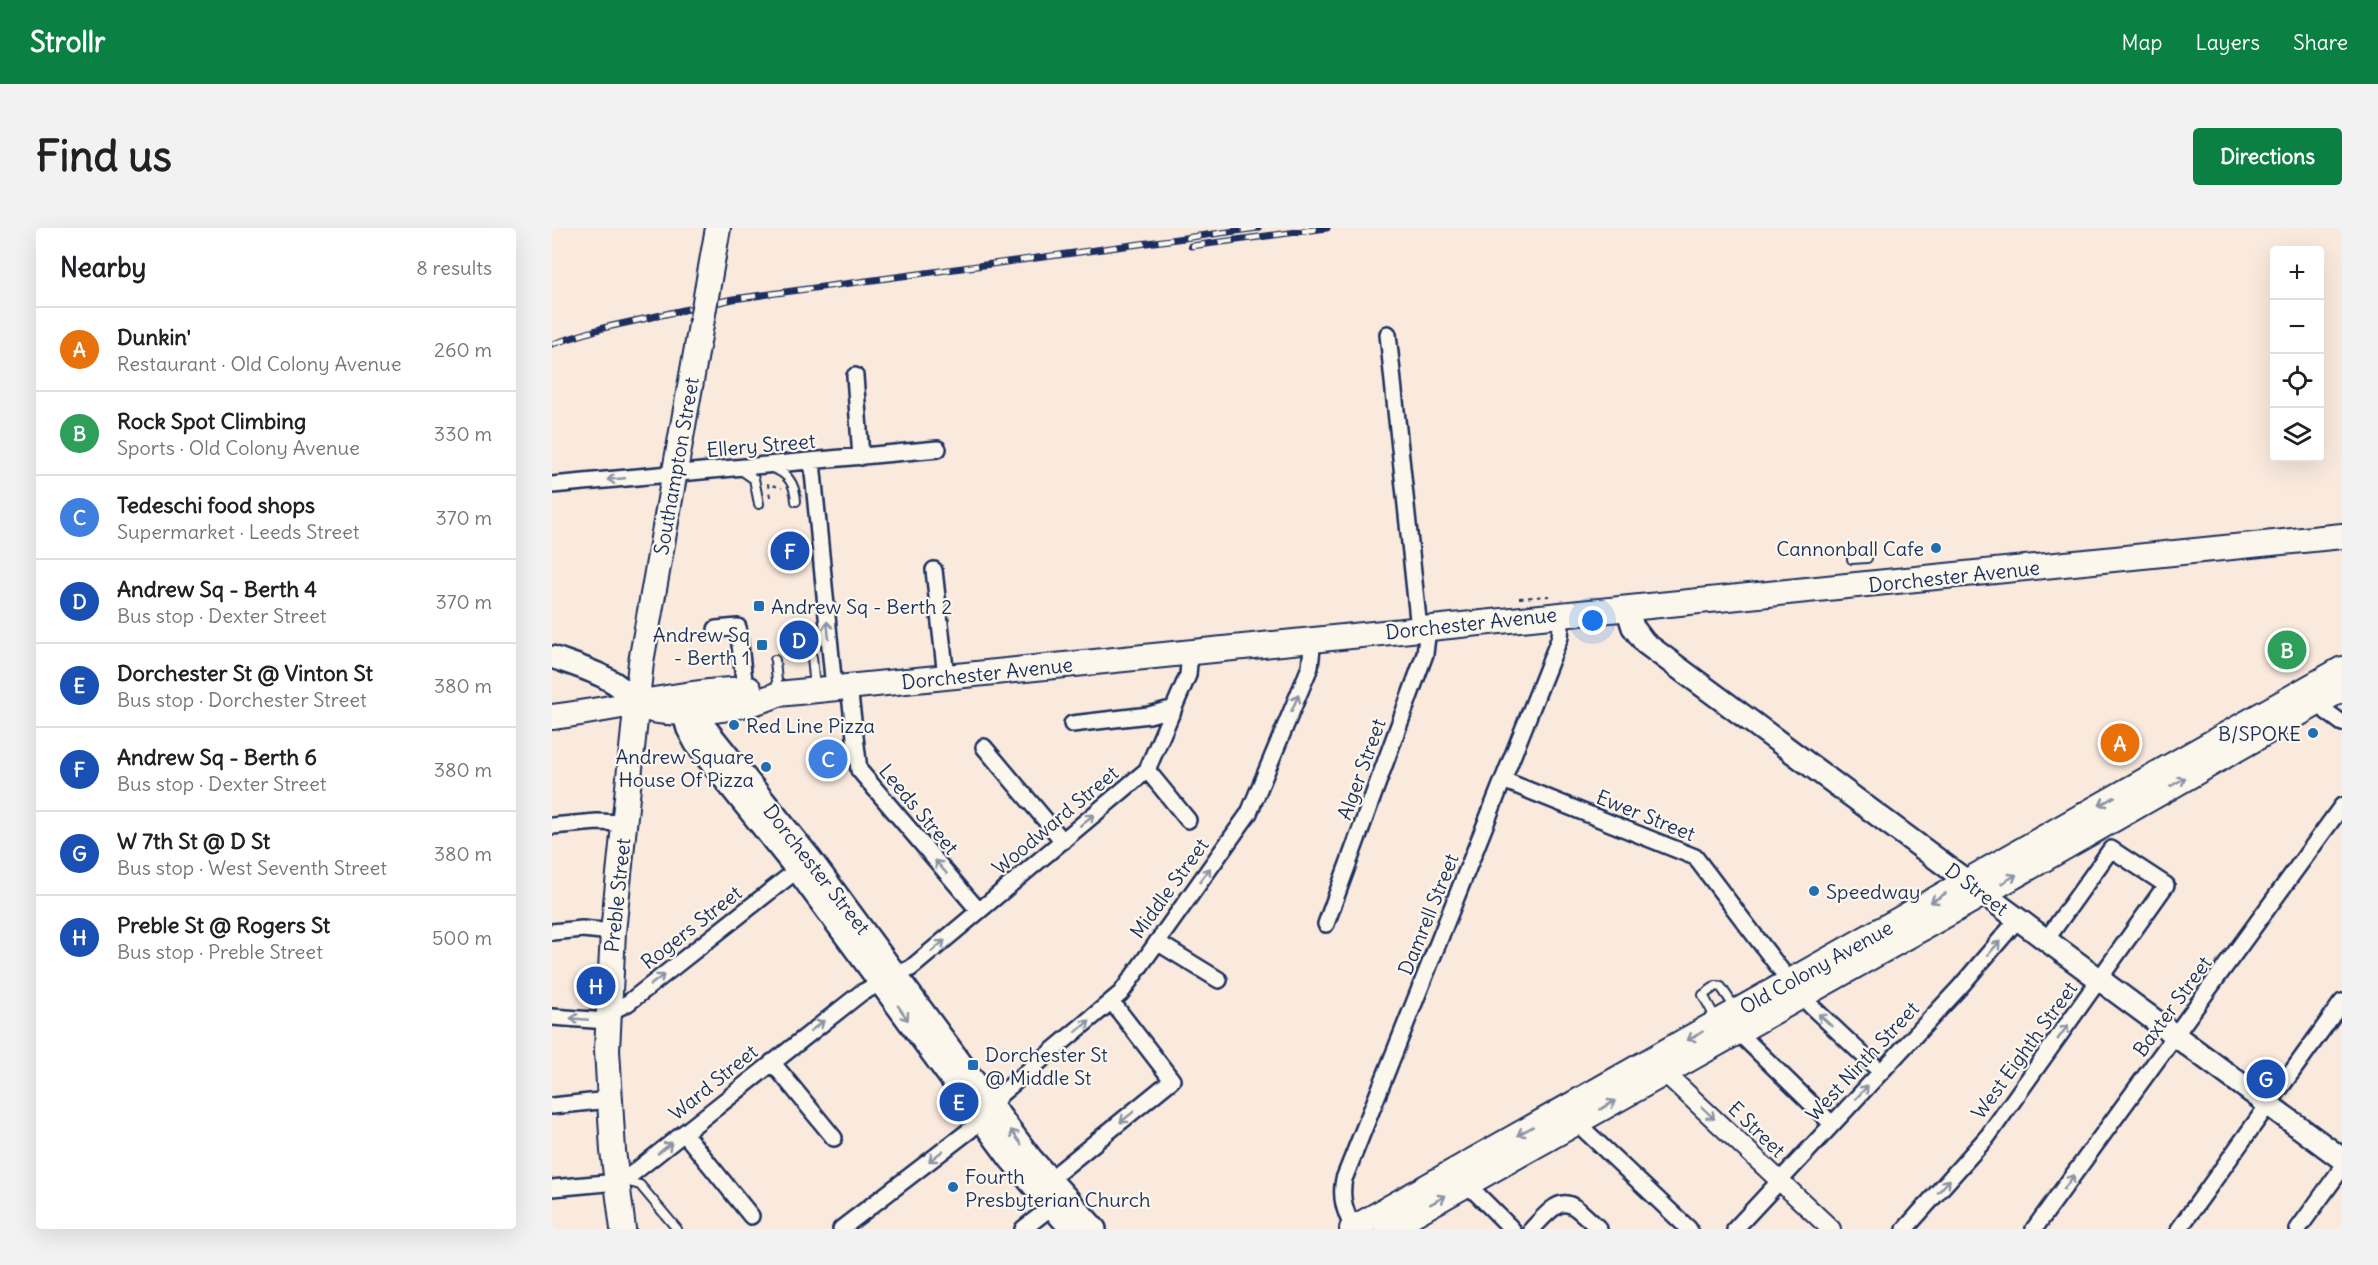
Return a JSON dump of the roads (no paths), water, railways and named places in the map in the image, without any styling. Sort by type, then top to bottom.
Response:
[{"type":"main road","name":"Southampton Street","points":[[637,705],[641,662],[718,228]]},
{"type":"main road","name":"Dorchester Avenue","points":[[685,706],[752,704],[778,694],[832,688],[2342,536]]},
{"type":"main road","name":"D Street","points":[[1627,608],[1633,627],[1645,644],[2342,1159]]},
{"type":"main road","points":[[552,657],[613,681],[627,691],[637,705]]},
{"type":"main road","name":"Old Colony Avenue","points":[[1352,1229],[1660,1065],[1732,1022],[1796,989],[2315,694],[2342,669]]},
{"type":"main road","name":"Dorchester Avenue","points":[[552,717],[637,705],[655,713],[746,689],[778,694]]},
{"type":"main road","name":"Old Colony Avenue","points":[[2315,694],[2342,689]]},
{"type":"main road","name":"Preble Street","points":[[623,1229],[609,1100],[607,1015],[613,932],[637,705]]},
{"type":"main road","name":"Dorchester Street","points":[[685,706],[696,744],[797,870],[890,978]]},
{"type":"main road","name":"Dorchester Street","points":[[685,706],[797,841],[890,978],[986,1112],[1043,1186],[1057,1202],[1095,1229]]},
{"type":"main road","name":"Old Colony Avenue","points":[[1387,1229],[1576,1122],[1660,1065]]},
{"type":"main road","name":"Dorchester Street","points":[[1057,1202],[1071,1229]]},
{"type":"street","name":"Alger Street","points":[[1326,924],[1425,654],[1424,628],[1388,334]]},
{"type":"street","points":[[855,376],[861,457]]},
{"type":"street","name":"Ellery Street","points":[[552,485],[938,449]]},
{"type":"street","name":"Leeds Street","points":[[812,462],[832,688],[859,770],[979,911]]},
{"type":"street","points":[[933,570],[946,677]]},
{"type":"street","name":"Damrell Street","points":[[1352,1229],[1344,1210],[1342,1191],[1344,1179],[1560,637],[1562,614]]},
{"type":"street","points":[[716,629],[738,627],[746,689]]},
{"type":"street","name":"Middle Street","points":[[841,1229],[970,1130],[1002,1093],[1112,1002],[1249,813],[1310,667],[1313,639]]},
{"type":"street","name":"Woodward Street","points":[[890,978],[911,968],[1147,770],[1190,671],[1190,652]]},
{"type":"street","points":[[2315,694],[2342,723]]},
{"type":"street","points":[[1072,724],[1173,711]]},
{"type":"street","points":[[984,747],[1063,841]]},
{"type":"street","points":[[1147,770],[1188,820]]},
{"type":"street","name":"Ewer Street","points":[[1503,780],[1695,857],[1796,989],[1881,1072]]},
{"type":"street","name":"Baxter Street","points":[[2034,1229],[2342,806]]},
{"type":"street","points":[[552,826],[604,821],[625,823]]},
{"type":"street","name":"West Eighth Street","points":[[1905,1229],[1988,1136],[2166,885],[2112,849],[2046,940]]},
{"type":"street","name":"Rogers Street","points":[[552,1017],[607,1015],[628,1003],[797,870]]},
{"type":"street","name":"West Ninth Street","points":[[1735,1229],[2018,920]]},
{"type":"street","points":[[552,932],[582,929],[613,932]]},
{"type":"street","points":[[1156,942],[1219,980]]},
{"type":"street","name":"Ward Street","points":[[552,1188],[617,1182],[639,1169],[861,993],[890,978]]},
{"type":"street","points":[[1043,1186],[1172,1080],[1112,1002]]},
{"type":"street","points":[[2179,1229],[2342,1002]]},
{"type":"street","points":[[1732,1022],[1832,1124]]},
{"type":"street","points":[[772,1062],[834,1138]]},
{"type":"street","name":"E Street","points":[[1660,1065],[1831,1229]]},
{"type":"street","points":[[552,1106],[609,1100]]},
{"type":"street","points":[[1576,1122],[1689,1229]]},
{"type":"street","points":[[684,1133],[751,1216]]},
{"type":"street","points":[[2298,1229],[2342,1168]]},
{"type":"street","points":[[1467,1184],[1512,1229]]},
{"type":"street","points":[[1023,1229],[1057,1202]]},
{"type":"street","points":[[1532,1229],[1553,1206],[1565,1203],[1577,1208],[1599,1229]]},
{"type":"lane","points":[[767,466],[779,470],[788,478],[794,487],[796,501]]},
{"type":"lane","points":[[736,468],[746,472],[754,479],[759,504]]},
{"type":"lane","points":[[1852,559],[1867,558]]},
{"type":"lane","points":[[812,657],[832,688]]},
{"type":"lane","points":[[775,660],[778,694]]},
{"type":"lane","points":[[617,1182],[628,1181],[639,1185],[677,1229]]},
{"type":"railway","points":[[552,344],[603,328],[733,299],[1258,228]]},
{"type":"railway","points":[[1191,246],[1327,228]]},
{"type":"place","name":"Cannonball Cafe","points":[[1936,548]]},
{"type":"place","name":"Andrew Sq - Berth 6","points":[[790,551]]},
{"type":"place","name":"Andrew Sq - Berth 2","points":[[759,606]]},
{"type":"place","name":"Andrew Sq - Berth 4","points":[[799,640]]},
{"type":"place","name":"Andrew Sq - Berth 1","points":[[762,645]]},
{"type":"place","name":"Rock Spot Climbing","points":[[2287,650]]},
{"type":"place","name":"Red Line Pizza","points":[[734,725]]},
{"type":"place","name":"B/SPOKE","points":[[2313,733]]},
{"type":"place","name":"Dunkin'","points":[[2120,743]]},
{"type":"place","name":"Tedeschi food shops","points":[[828,759]]},
{"type":"place","name":"Andrew Square House Of Pizza","points":[[766,767]]},
{"type":"place","name":"Speedway","points":[[1814,891]]},
{"type":"place","name":"Preble St @ Rogers St","points":[[596,986]]},
{"type":"place","name":"Dorchester St @ Middle St","points":[[973,1065]]},
{"type":"place","name":"W 7th St @ D St","points":[[2266,1079]]},
{"type":"place","name":"Dorchester St @ Vinton St","points":[[959,1102]]},
{"type":"place","name":"Fourth Presbyterian Church","points":[[953,1187]]}]
